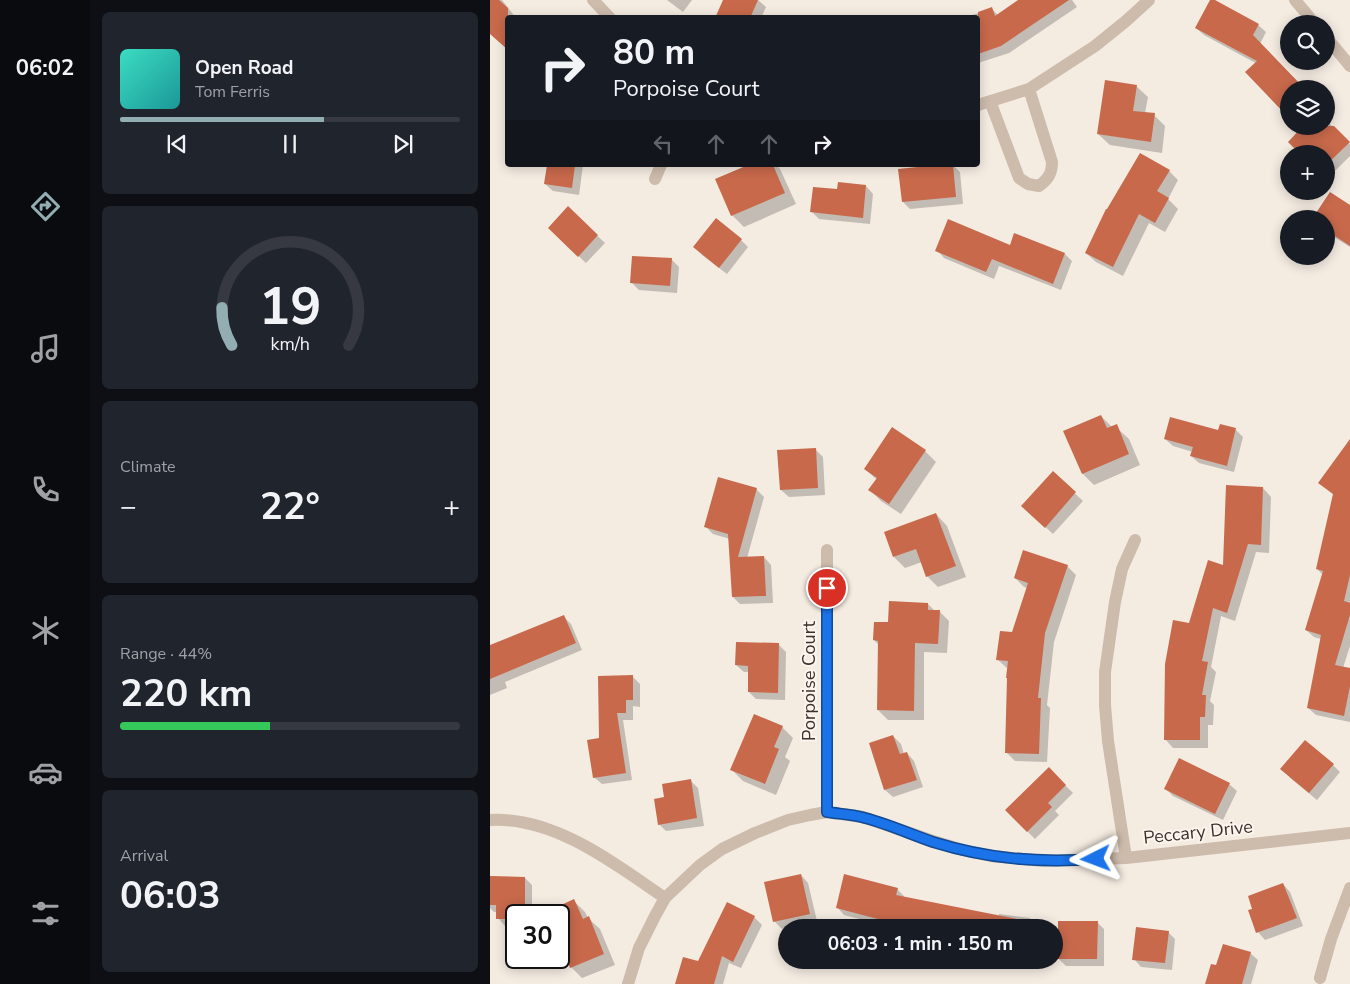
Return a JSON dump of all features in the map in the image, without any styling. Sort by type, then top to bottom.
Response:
[{"type":"street","points":[[593,0],[607,15]]},
{"type":"street","points":[[1029,89],[1052,162],[1052,170],[1048,179],[1039,186],[1028,184],[1019,178],[984,103],[1029,89],[1094,46],[1149,0]]},
{"type":"street","points":[[1295,0],[1308,15]]},
{"type":"street","points":[[1335,48],[1350,66]]},
{"type":"street","points":[[655,179],[660,167]]},
{"type":"street","points":[[1126,858],[1104,705],[1105,672],[1115,602],[1122,568],[1134,540]]},
{"type":"street","name":"Porpoise Court","points":[[826,550],[827,812]]},
{"type":"street","name":"Peccary Drive","points":[[628,984],[639,948],[665,898],[700,865],[722,849],[755,833],[788,820],[810,815],[827,812],[863,817],[963,850],[991,856],[1044,861],[1126,858],[1350,832]]},
{"type":"street","points":[[490,820],[504,819],[529,823],[570,839],[605,858],[665,898]]},
{"type":"street","points":[[1320,978],[1331,940],[1350,888]]},
{"type":"building","points":[[490,0],[499,0],[508,8],[508,15],[505,15],[505,47],[490,34]]},
{"type":"building","points":[[723,0],[758,0],[751,15],[716,15]]},
{"type":"building","points":[[1018,0],[1069,0],[1001,46],[980,53],[980,15],[978,15],[978,12],[992,7],[995,16]]},
{"type":"building","points":[[1210,0],[1215,0],[1259,24],[1253,35],[1280,63],[1280,70],[1287,70],[1296,80],[1280,80],[1280,109],[1245,72],[1257,61],[1195,28]]},
{"type":"building","points":[[1105,80],[1137,85],[1133,111],[1155,113],[1151,142],[1097,134]]},
{"type":"building","points":[[1335,127],[1350,142],[1335,156],[1335,145],[1291,145],[1288,142],[1295,135],[1335,135]]},
{"type":"building","points":[[1140,153],[1170,170],[1157,191],[1169,198],[1155,223],[1139,214],[1113,267],[1085,253],[1106,209]]},
{"type":"building","points":[[547,167],[575,167],[572,188],[544,184]]},
{"type":"building","points":[[743,167],[774,167],[785,193],[731,216],[715,179]]},
{"type":"building","points":[[953,167],[956,197],[902,202],[898,169]]},
{"type":"building","points":[[838,182],[866,185],[863,218],[810,212],[813,187],[837,189]]},
{"type":"building","points":[[1335,195],[1350,205],[1350,246],[1335,236],[1335,210],[1318,210],[1325,200],[1335,200]]},
{"type":"building","points":[[568,206],[598,235],[578,257],[548,228]]},
{"type":"building","points":[[716,218],[742,239],[719,268],[693,247]]},
{"type":"building","points":[[948,219],[1010,245],[1014,233],[1065,253],[1053,284],[992,259],[986,272],[935,251]]},
{"type":"building","points":[[632,256],[672,258],[670,286],[630,283]]},
{"type":"building","points":[[1101,415],[1107,428],[1117,424],[1129,454],[1082,474],[1063,431]]},
{"type":"building","points":[[1170,417],[1218,430],[1220,424],[1236,428],[1227,466],[1190,456],[1193,447],[1164,439]]},
{"type":"building","points":[[892,427],[926,450],[889,504],[868,490],[877,478],[864,469]]},
{"type":"building","points":[[1350,439],[1350,575],[1344,601],[1350,603],[1350,615],[1335,665],[1350,668],[1350,686],[1344,716],[1307,708],[1321,635],[1305,630],[1323,571],[1316,569],[1333,494],[1318,483]]},
{"type":"building","points":[[816,448],[818,488],[780,490],[777,450]]},
{"type":"building","points":[[1053,471],[1076,492],[1045,528],[1021,506]]},
{"type":"building","points":[[718,477],[757,488],[738,557],[764,556],[766,596],[732,597],[728,534],[704,527]]},
{"type":"building","points":[[1226,485],[1263,487],[1261,545],[1248,544],[1227,613],[1213,608],[1202,661],[1208,662],[1202,695],[1206,695],[1205,717],[1200,717],[1200,740],[1164,740],[1165,664],[1173,620],[1189,623],[1208,560],[1223,565]]},
{"type":"building","points":[[936,513],[956,566],[926,577],[916,549],[893,557],[884,532]]},
{"type":"building","points":[[1023,550],[1068,565],[1045,633],[1038,698],[1041,698],[1039,754],[1005,753],[1008,661],[996,660],[1000,631],[1012,632],[1028,583],[1014,578]]},
{"type":"building","points":[[889,601],[928,603],[928,610],[940,610],[938,644],[915,643],[914,711],[877,710],[878,641],[873,640],[874,622],[888,622]]},
{"type":"building","points":[[564,615],[576,643],[490,679],[490,645]]},
{"type":"building","points":[[736,642],[779,643],[778,693],[748,692],[748,666],[735,665]]},
{"type":"building","points":[[633,675],[633,700],[626,700],[626,713],[617,713],[626,773],[593,778],[587,740],[599,738],[598,676]]},
{"type":"building","points":[[754,714],[783,726],[774,747],[779,749],[765,784],[730,770]]},
{"type":"building","points":[[893,735],[900,754],[907,752],[917,780],[884,790],[869,743]]},
{"type":"building","points":[[1305,740],[1334,764],[1309,793],[1280,769]]},
{"type":"building","points":[[1179,758],[1230,783],[1215,814],[1164,789]]},
{"type":"building","points":[[1049,767],[1066,785],[1048,803],[1052,807],[1027,832],[1005,810]]},
{"type":"building","points":[[691,779],[697,818],[658,825],[654,799],[664,797],[662,784]]},
{"type":"building","points":[[801,874],[810,914],[778,919],[778,921],[773,922],[764,882]]},
{"type":"building","points":[[844,874],[898,888],[896,895],[1017,919],[878,919],[836,908]]},
{"type":"building","points":[[490,876],[525,877],[525,904],[505,904],[505,919],[496,919],[496,905],[490,905]]},
{"type":"building","points":[[1283,883],[1297,918],[1256,933],[1248,910],[1252,909],[1248,896]]},
{"type":"building","points":[[574,899],[583,919],[589,916],[604,954],[570,968],[570,904],[563,904]]},
{"type":"building","points":[[727,902],[755,916],[733,962],[722,956],[714,984],[675,984],[683,957],[698,961]]},
{"type":"building","points":[[1063,921],[1098,921],[1097,959],[1063,959]]},
{"type":"building","points":[[1136,927],[1169,931],[1165,963],[1132,960]]},
{"type":"building","points":[[1223,944],[1251,952],[1242,984],[1205,984],[1211,964],[1216,965]]},
{"type":"route","points":[[827,588],[827,812],[863,817],[933,841],[991,856],[1044,861],[1096,859]]}]
